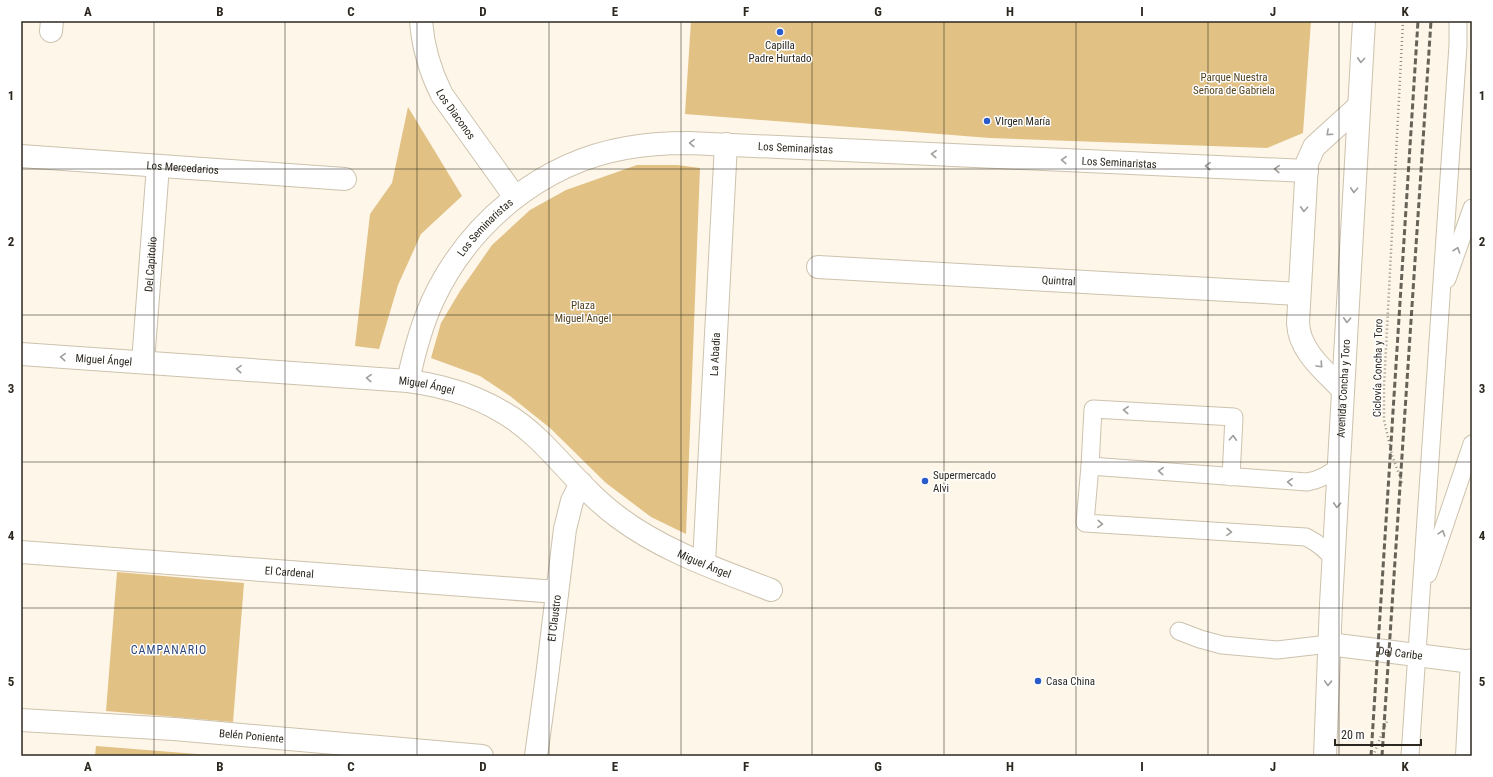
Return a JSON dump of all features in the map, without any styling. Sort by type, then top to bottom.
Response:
[{"type":"street","name":"Los Diaconos","points":[[420,21],[425,54],[433,77],[442,95],[515,196]]},
{"type":"street","name":"Avenida Concha y Toro","points":[[1325,756],[1329,644],[1364,21]]},
{"type":"street","points":[[1343,390],[1307,352],[1300,339],[1298,323],[1307,171],[1310,156],[1314,147],[1358,107]]},
{"type":"street","name":"Los Seminaristas","points":[[408,381],[422,326],[433,300],[460,253],[477,232],[515,196],[540,180],[566,167],[594,156],[625,148],[656,143],[726,144],[1307,171]]},
{"type":"street","name":"La Abadia","points":[[704,563],[726,144]]},
{"type":"street","name":"Los Mercedarios","points":[[21,156],[345,179]]},
{"type":"street","name":"Del Capitolio","points":[[144,362],[158,166]]},
{"type":"street","name":"Quintral","points":[[818,268],[1300,294]]},
{"type":"street","name":"Miguel Ángel","points":[[21,354],[408,381],[442,386],[469,395],[504,413],[521,424],[538,438],[581,483],[618,517],[638,531],[669,548],[771,590]]},
{"type":"street","name":"El Claustro","points":[[536,756],[567,515],[581,483]]},
{"type":"street","name":"El Cardenal","points":[[21,552],[557,592]]},
{"type":"street","name":"Del Caribe","points":[[1329,644],[1472,661]]},
{"type":"street","points":[[1467,756],[1472,661]]},
{"type":"street","name":"Belén Poniente","points":[[21,720],[174,729],[482,756]]},
{"type":"lane","points":[[1451,21],[1458,45]]},
{"type":"lane","points":[[1410,756],[1458,45],[1458,21]]},
{"type":"lane","points":[[1440,300],[1472,208]]},
{"type":"lane","points":[[1231,477],[1234,417],[1093,409],[1085,524],[1306,537],[1317,542],[1334,560]]},
{"type":"lane","points":[[1421,597],[1472,444]]},
{"type":"lane","points":[[1090,466],[1307,482],[1316,481],[1328,475],[1339,466]]},
{"type":"lane","points":[[1179,631],[1222,645],[1277,650],[1329,644]]},
{"type":"path","name":"Ciclovía Concha y Toro","points":[[1403,21],[1384,387],[1384,420],[1392,455],[1405,490]]},
{"type":"path","points":[[1373,756],[1390,715]]},
{"type":"green space","name":"Parque Nuestra Señora de Gabriela","points":[[691,21],[1311,21],[1303,133],[1267,148],[990,138],[685,114]]},
{"type":"green space","points":[[408,107],[462,196],[421,234],[398,285],[379,349],[355,346],[370,214],[392,183]]},
{"type":"green space","name":"Plaza Miguel Angel","points":[[637,165],[677,165],[700,168],[686,534],[651,517],[606,483],[550,428],[510,396],[480,376],[431,358],[441,323],[460,291],[492,245],[530,210],[566,190]]},
{"type":"green space","points":[[117,572],[244,583],[233,722],[106,711]]},
{"type":"green space","points":[[96,746],[222,756],[95,756]]},
{"type":"railway","points":[[1371,756],[1418,21]]},
{"type":"railway","points":[[1382,756],[1431,21]]},
{"type":"place","name":"Capilla Padre Hurtado","points":[[780,32]]},
{"type":"place","name":"VIrgen María","points":[[987,121]]},
{"type":"place","name":"Supermercado Alvi","points":[[925,481]]},
{"type":"place","name":"Casa China","points":[[1038,681]]},
{"type":"district","name":"CAMPANARIO","points":[[169,650]]}]
